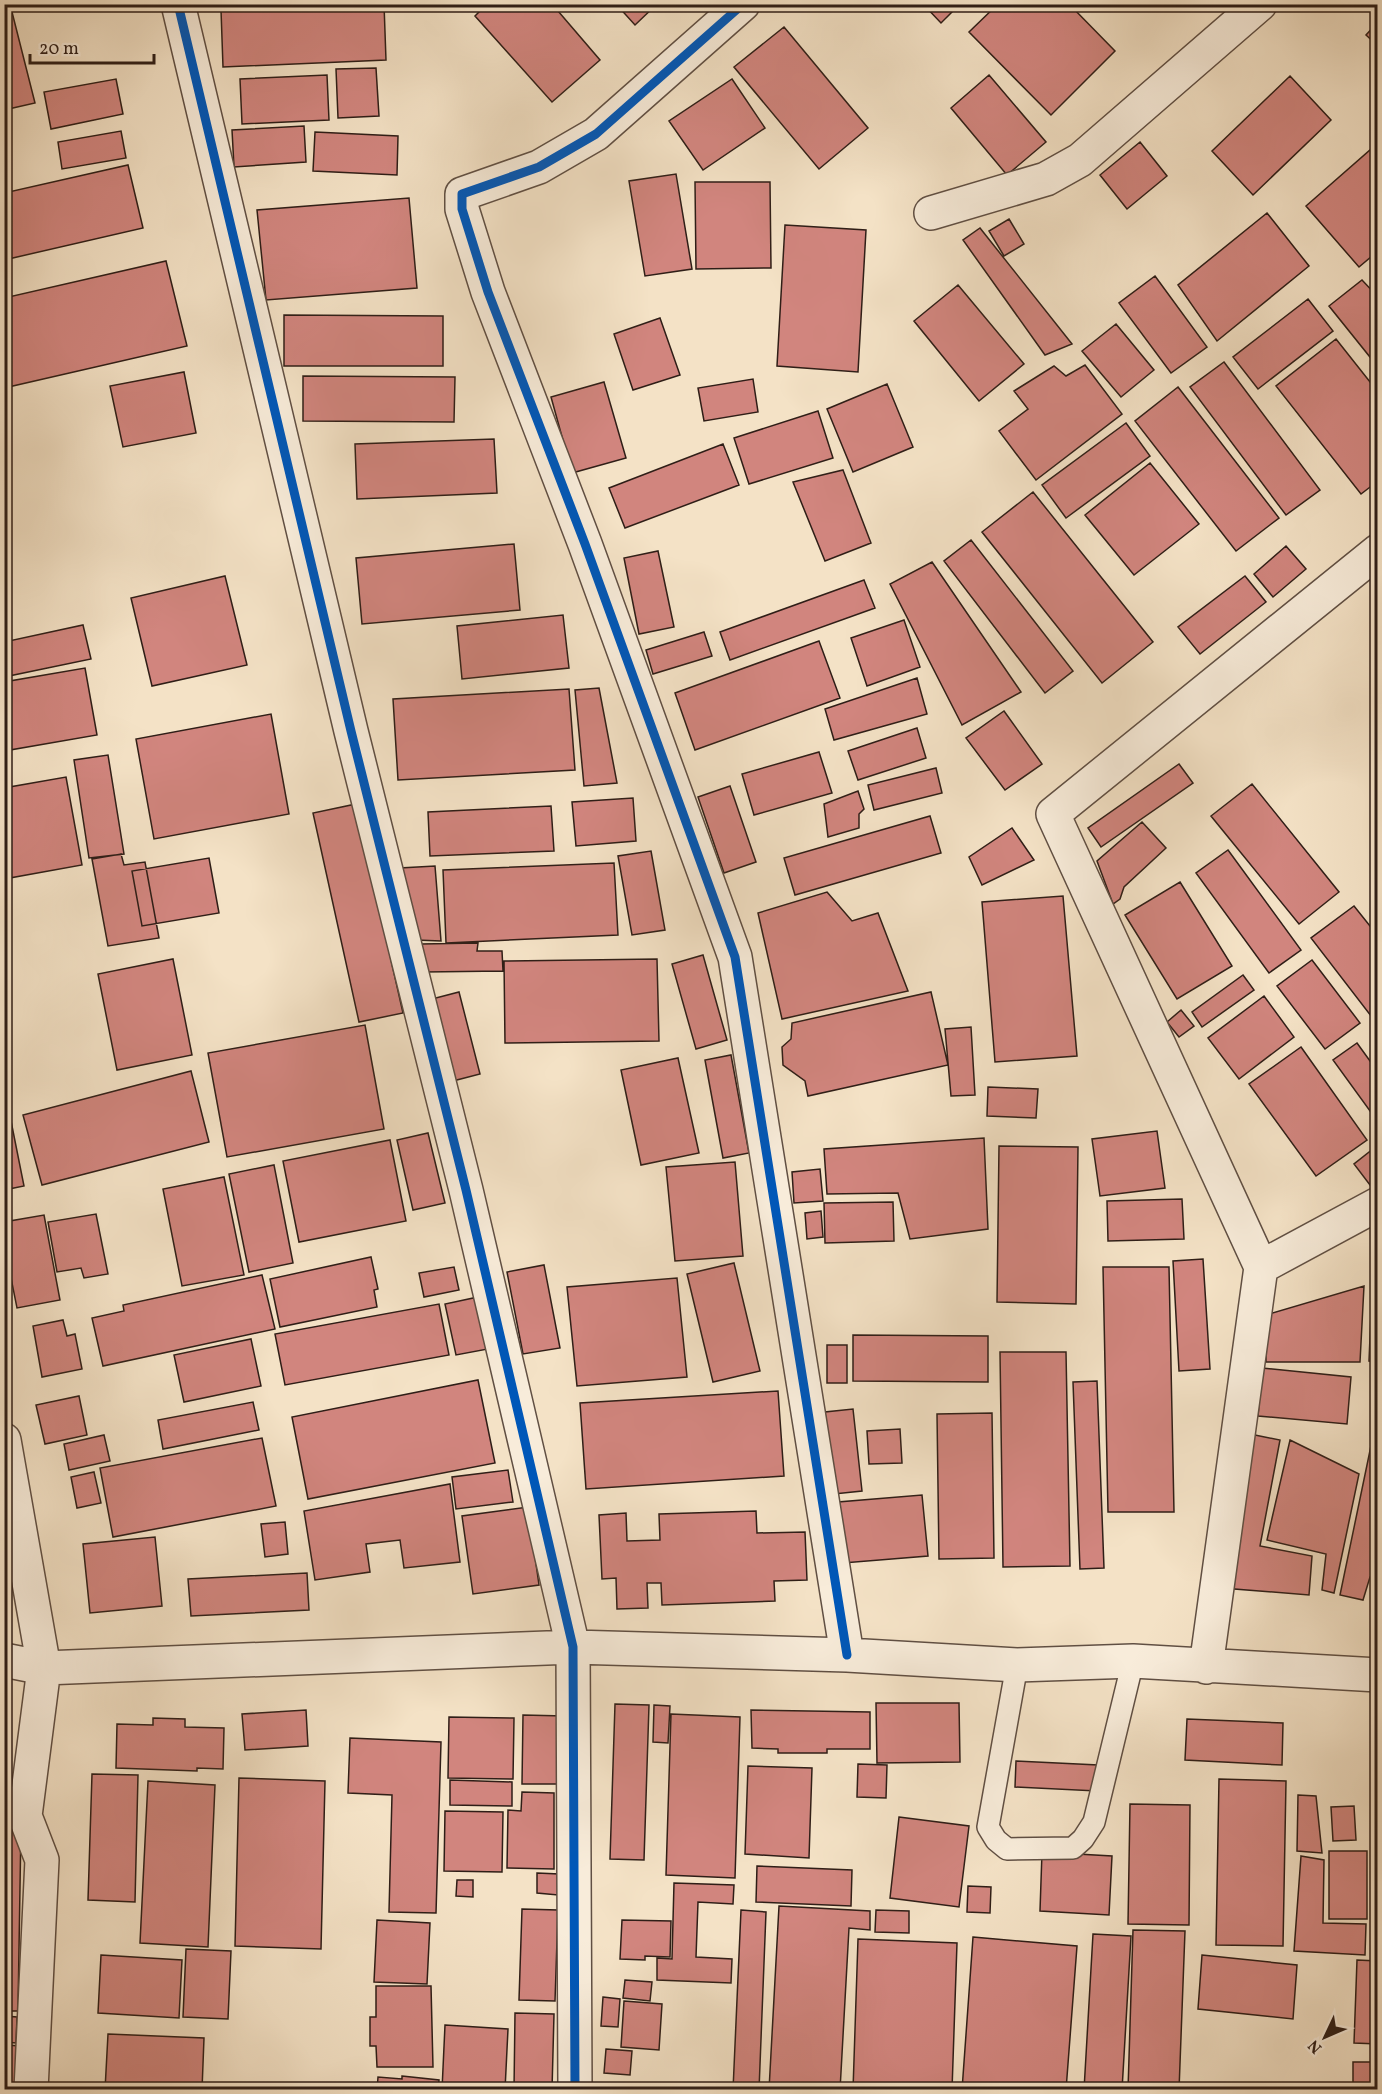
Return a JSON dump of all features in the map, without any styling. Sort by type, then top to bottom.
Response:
[{"type":"street","points":[[178,4],[340,685],[466,1190],[573,1647],[575,2090]]},
{"type":"street","points":[[743,4],[596,134],[539,166],[462,194],[462,209],[488,292],[577,522],[735,957],[847,1655]]},
{"type":"street","points":[[931,213],[1046,179],[1062,172],[1080,160],[1260,4]]},
{"type":"street","points":[[1206,1667],[1261,1267],[1053,814],[1377,551]]},
{"type":"street","points":[[1261,1267],[1377,1204]]},
{"type":"street","points":[[4,1440],[44,1668],[15,1809],[42,1860],[31,2090]]},
{"type":"street","points":[[4,1660],[44,1668],[573,1647],[847,1655],[1017,1665],[1133,1661],[1206,1667],[1377,1675]]},
{"type":"lane","points":[[1017,1665],[988,1827],[996,1840],[1007,1849],[1073,1848],[1083,1839],[1094,1822],[1133,1661]]},
{"type":"building","points":[[384,4],[386,60],[223,67],[221,10]]},
{"type":"building","points":[[487,4],[552,4],[600,60],[552,102],[475,16]]},
{"type":"building","points":[[616,4],[657,4],[635,25]]},
{"type":"building","points":[[923,4],[960,4],[941,23]]},
{"type":"building","points":[[998,4],[1069,4],[1115,51],[1051,115],[969,32]]},
{"type":"building","points":[[12,12],[35,103],[4,110],[4,14]]},
{"type":"building","points":[[1378,22],[1378,46],[1366,35]]},
{"type":"building","points":[[784,27],[868,128],[819,169],[734,67]]},
{"type":"building","points":[[376,68],[379,116],[338,118],[336,69]]},
{"type":"building","points":[[327,75],[329,120],[242,124],[240,79]]},
{"type":"building","points":[[989,75],[1046,142],[1007,175],[951,108]]},
{"type":"building","points":[[1290,76],[1331,120],[1253,195],[1212,151]]},
{"type":"building","points":[[116,79],[123,114],[51,129],[44,92]]},
{"type":"building","points":[[732,79],[765,128],[703,170],[669,121]]},
{"type":"building","points":[[304,126],[306,162],[234,167],[232,130]]},
{"type":"building","points":[[121,131],[126,158],[62,169],[58,142]]},
{"type":"building","points":[[315,132],[398,136],[397,175],[313,171]]},
{"type":"building","points":[[1140,142],[1167,176],[1127,209],[1100,175]]},
{"type":"building","points":[[1378,143],[1378,251],[1359,267],[1306,206]]},
{"type":"building","points":[[128,165],[143,228],[4,260],[4,193]]},
{"type":"building","points":[[676,174],[692,269],[645,276],[629,181]]},
{"type":"building","points":[[695,182],[770,182],[771,268],[696,269]]},
{"type":"building","points":[[409,198],[417,288],[266,300],[257,210]]},
{"type":"building","points":[[1267,213],[1309,266],[1217,341],[1178,285]]},
{"type":"building","points":[[1009,219],[1024,244],[1004,256],[989,231]]},
{"type":"building","points":[[785,225],[866,230],[858,372],[777,366]]},
{"type":"building","points":[[980,228],[1072,344],[1045,355],[963,240]]},
{"type":"building","points":[[166,261],[187,346],[4,388],[4,298]]},
{"type":"building","points":[[1155,276],[1207,347],[1171,373],[1119,303]]},
{"type":"building","points":[[1362,280],[1378,297],[1378,367],[1329,306]]},
{"type":"building","points":[[958,285],[1024,364],[979,401],[914,321]]},
{"type":"building","points":[[1308,299],[1333,331],[1258,389],[1233,357]]},
{"type":"building","points":[[284,315],[443,316],[443,366],[284,366]]},
{"type":"building","points":[[660,318],[680,375],[633,390],[614,334]]},
{"type":"building","points":[[1116,324],[1154,370],[1121,397],[1082,351]]},
{"type":"building","points":[[1336,339],[1378,392],[1378,481],[1361,494],[1276,386]]},
{"type":"building","points":[[1224,362],[1320,490],[1286,515],[1190,387]]},
{"type":"building","points":[[1085,365],[1122,414],[1036,480],[999,431],[1028,409],[1014,391],[1054,366],[1066,376]]},
{"type":"building","points":[[184,372],[196,433],[123,447],[110,386]]},
{"type":"building","points":[[303,376],[455,377],[454,422],[303,421]]},
{"type":"building","points":[[753,379],[758,412],[704,421],[698,388]]},
{"type":"building","points":[[604,382],[626,458],[572,473],[551,397]]},
{"type":"building","points":[[887,384],[913,447],[853,472],[827,409]]},
{"type":"building","points":[[1178,387],[1279,518],[1236,551],[1135,421]]},
{"type":"building","points":[[818,411],[833,458],[749,484],[734,438]]},
{"type":"building","points":[[1126,423],[1150,456],[1066,518],[1042,485]]},
{"type":"building","points":[[494,439],[497,493],[357,499],[355,444]]},
{"type":"building","points":[[723,444],[739,485],[625,528],[609,488]]},
{"type":"building","points":[[1150,463],[1199,524],[1134,575],[1085,515]]},
{"type":"building","points":[[843,470],[871,543],[825,561],[793,482]]},
{"type":"building","points":[[1033,492],[1153,642],[1102,683],[982,532]]},
{"type":"building","points":[[971,540],[1073,671],[1045,693],[944,561]]},
{"type":"building","points":[[514,544],[520,610],[362,624],[356,558]]},
{"type":"building","points":[[1286,546],[1306,569],[1273,597],[1254,574]]},
{"type":"building","points":[[658,551],[674,627],[639,634],[624,558]]},
{"type":"building","points":[[932,562],[1021,692],[962,725],[890,584]]},
{"type":"building","points":[[225,576],[247,665],[152,686],[131,598]]},
{"type":"building","points":[[1245,576],[1266,602],[1200,654],[1178,627]]},
{"type":"building","points":[[864,580],[875,608],[730,660],[720,632]]},
{"type":"building","points":[[563,615],[569,668],[462,679],[457,626]]},
{"type":"building","points":[[904,620],[920,667],[867,686],[851,638]]},
{"type":"building","points":[[83,625],[91,659],[4,677],[4,642]]},
{"type":"building","points":[[704,632],[712,656],[653,674],[646,650]]},
{"type":"building","points":[[819,641],[840,698],[695,750],[675,693]]},
{"type":"building","points":[[85,668],[97,735],[4,751],[4,682]]},
{"type":"building","points":[[917,678],[927,714],[834,740],[825,709]]},
{"type":"building","points":[[599,688],[617,783],[584,786],[575,690]]},
{"type":"building","points":[[569,689],[575,770],[398,780],[393,699]]},
{"type":"building","points":[[1004,711],[1042,764],[1005,790],[966,738]]},
{"type":"building","points":[[271,714],[289,814],[154,839],[136,739]]},
{"type":"building","points":[[917,728],[926,758],[858,780],[848,751]]},
{"type":"building","points":[[819,752],[832,793],[754,815],[742,774]]},
{"type":"building","points":[[108,755],[124,854],[89,858],[74,760]]},
{"type":"building","points":[[1179,764],[1193,783],[1101,847],[1088,828]]},
{"type":"building","points":[[936,768],[942,793],[874,810],[868,785]]},
{"type":"building","points":[[66,777],[82,865],[4,879],[4,788]]},
{"type":"building","points":[[1252,784],[1339,892],[1299,924],[1211,816]]},
{"type":"building","points":[[730,786],[756,862],[724,873],[698,797]]},
{"type":"building","points":[[858,791],[864,809],[859,814],[859,828],[828,837],[824,804]]},
{"type":"building","points":[[633,798],[636,841],[576,846],[572,802]]},
{"type":"building","points":[[356,804],[403,1013],[359,1022],[313,813]]},
{"type":"building","points":[[551,806],[554,851],[430,856],[428,812]]},
{"type":"building","points":[[930,816],[941,853],[795,895],[784,858]]},
{"type":"building","points":[[1142,822],[1166,848],[1124,887],[1120,899],[1113,904],[1097,861]]},
{"type":"building","points":[[1012,828],[1034,860],[982,885],[969,857]]},
{"type":"building","points":[[1228,850],[1301,950],[1269,973],[1196,873]]},
{"type":"building","points":[[651,851],[665,930],[632,935],[618,856]]},
{"type":"building","points":[[121,854],[124,865],[145,862],[159,938],[108,946],[92,859]]},
{"type":"building","points":[[209,858],[219,913],[142,926],[132,871]]},
{"type":"building","points":[[614,863],[618,935],[446,943],[443,870]]},
{"type":"building","points":[[435,866],[441,941],[416,940],[400,868]]},
{"type":"building","points":[[1180,882],[1232,966],[1177,999],[1125,915]]},
{"type":"building","points":[[827,892],[852,921],[878,913],[908,991],[782,1019],[758,913]]},
{"type":"building","points":[[1063,896],[1077,1056],[995,1062],[982,902]]},
{"type":"building","points":[[1354,906],[1378,936],[1378,1025],[1311,938]]},
{"type":"building","points":[[478,943],[477,951],[502,951],[503,971],[424,972],[421,944]]},
{"type":"building","points":[[703,955],[727,1040],[696,1049],[672,964]]},
{"type":"building","points":[[173,959],[192,1055],[117,1070],[98,974]]},
{"type":"building","points":[[657,959],[659,1041],[505,1043],[504,961]]},
{"type":"building","points":[[1312,960],[1360,1023],[1325,1049],[1277,986]]},
{"type":"building","points":[[1243,975],[1254,990],[1202,1027],[1192,1012]]},
{"type":"building","points":[[459,992],[480,1074],[449,1082],[428,1000]]},
{"type":"building","points":[[931,992],[948,1065],[808,1096],[805,1081],[783,1065],[782,1047],[791,1039],[792,1023]]},
{"type":"building","points":[[1264,996],[1294,1037],[1239,1079],[1208,1038]]},
{"type":"building","points":[[1181,1010],[1194,1026],[1179,1037],[1167,1022]]},
{"type":"building","points":[[365,1025],[384,1129],[227,1157],[208,1053]]},
{"type":"building","points":[[971,1027],[975,1095],[951,1096],[945,1029]]},
{"type":"building","points":[[1357,1043],[1378,1072],[1378,1122],[1333,1060]]},
{"type":"building","points":[[1301,1047],[1367,1140],[1316,1176],[1249,1084]]},
{"type":"building","points":[[731,1055],[749,1153],[723,1158],[705,1060]]},
{"type":"building","points":[[678,1058],[699,1153],[641,1165],[621,1070]]},
{"type":"building","points":[[191,1071],[209,1142],[42,1185],[23,1115]]},
{"type":"building","points":[[988,1087],[1038,1089],[1036,1118],[987,1116]]},
{"type":"building","points":[[10,1116],[24,1186],[4,1190],[4,1117]]},
{"type":"building","points":[[1157,1131],[1165,1188],[1100,1196],[1092,1139]]},
{"type":"building","points":[[428,1133],[445,1203],[413,1210],[397,1140]]},
{"type":"building","points":[[984,1138],[988,1229],[910,1239],[898,1193],[827,1194],[824,1149]]},
{"type":"building","points":[[390,1140],[406,1221],[299,1242],[283,1161]]},
{"type":"building","points":[[1378,1145],[1378,1180],[1370,1185],[1354,1164]]},
{"type":"building","points":[[999,1146],[1078,1147],[1076,1304],[997,1302]]},
{"type":"building","points":[[735,1162],[743,1256],[675,1261],[666,1167]]},
{"type":"building","points":[[274,1165],[293,1263],[249,1272],[229,1174]]},
{"type":"building","points":[[820,1169],[823,1201],[794,1203],[792,1172]]},
{"type":"building","points":[[224,1177],[244,1275],[182,1286],[163,1189]]},
{"type":"building","points":[[1182,1199],[1184,1239],[1108,1241],[1107,1201]]},
{"type":"building","points":[[893,1202],[894,1241],[825,1243],[824,1203]]},
{"type":"building","points":[[821,1211],[823,1237],[807,1239],[805,1213]]},
{"type":"building","points":[[96,1214],[108,1274],[84,1278],[81,1268],[57,1272],[48,1222]]},
{"type":"building","points":[[44,1215],[60,1300],[17,1308],[4,1243],[4,1222]]},
{"type":"building","points":[[1378,1241],[1378,1362],[1369,1361],[1374,1242]]},
{"type":"building","points":[[371,1257],[378,1289],[374,1290],[377,1307],[280,1327],[270,1279]]},
{"type":"building","points":[[1203,1259],[1210,1369],[1179,1371],[1173,1261]]},
{"type":"building","points":[[734,1263],[760,1371],[713,1382],[687,1274]]},
{"type":"building","points":[[544,1265],[560,1348],[523,1354],[507,1272]]},
{"type":"building","points":[[454,1267],[459,1290],[424,1297],[419,1273]]},
{"type":"building","points":[[1103,1267],[1169,1267],[1174,1512],[1108,1512]]},
{"type":"building","points":[[262,1275],[275,1329],[103,1366],[92,1318],[124,1311],[123,1305]]},
{"type":"building","points":[[677,1278],[687,1377],[577,1386],[567,1287]]},
{"type":"building","points":[[1364,1286],[1360,1362],[1266,1362],[1266,1315]]},
{"type":"building","points":[[478,1297],[488,1349],[456,1355],[445,1304]]},
{"type":"building","points":[[439,1304],[449,1355],[285,1385],[275,1334]]},
{"type":"building","points":[[63,1320],[67,1336],[75,1334],[82,1369],[42,1377],[33,1326]]},
{"type":"building","points":[[853,1335],[988,1336],[988,1382],[853,1381]]},
{"type":"building","points":[[251,1339],[261,1386],[184,1402],[174,1355]]},
{"type":"building","points":[[827,1345],[847,1345],[847,1383],[827,1383]]},
{"type":"building","points":[[1000,1352],[1066,1352],[1070,1566],[1003,1567]]},
{"type":"building","points":[[1262,1368],[1351,1377],[1347,1424],[1258,1416]]},
{"type":"building","points":[[478,1380],[495,1463],[308,1499],[292,1417]]},
{"type":"building","points":[[1097,1381],[1104,1568],[1080,1569],[1073,1382]]},
{"type":"building","points":[[778,1391],[784,1476],[586,1489],[580,1403]]},
{"type":"building","points":[[79,1396],[87,1435],[45,1444],[36,1405]]},
{"type":"building","points":[[253,1402],[259,1430],[163,1449],[158,1420]]},
{"type":"building","points":[[853,1409],[862,1491],[834,1494],[825,1412]]},
{"type":"building","points":[[1378,1412],[1378,1578],[1370,1577],[1363,1600],[1340,1595]]},
{"type":"building","points":[[992,1413],[994,1558],[939,1559],[937,1414]]},
{"type":"building","points":[[900,1429],[902,1463],[869,1464],[867,1431]]},
{"type":"building","points":[[1250,1434],[1280,1440],[1260,1546],[1312,1556],[1309,1595],[1222,1588]]},
{"type":"building","points":[[104,1435],[110,1461],[69,1470],[64,1444]]},
{"type":"building","points":[[262,1438],[276,1506],[113,1537],[100,1468]]},
{"type":"building","points":[[1290,1440],[1359,1474],[1334,1593],[1322,1590],[1326,1554],[1267,1540]]},
{"type":"building","points":[[508,1470],[513,1502],[456,1509],[452,1477]]},
{"type":"building","points":[[94,1472],[101,1503],[77,1508],[71,1477]]},
{"type":"building","points":[[450,1484],[460,1562],[404,1568],[400,1540],[366,1544],[370,1572],[315,1580],[304,1511]]},
{"type":"building","points":[[922,1495],[928,1556],[843,1563],[838,1502]]},
{"type":"building","points":[[528,1507],[539,1585],[473,1594],[462,1516]]},
{"type":"building","points":[[756,1511],[757,1533],[805,1532],[807,1580],[774,1581],[775,1601],[662,1605],[661,1583],[647,1583],[648,1608],[617,1609],[616,1578],[602,1579],[599,1515],[626,1513],[627,1541],[660,1540],[659,1514]]},
{"type":"building","points":[[285,1522],[288,1554],[265,1557],[261,1524]]},
{"type":"building","points":[[155,1537],[162,1606],[90,1613],[83,1544]]},
{"type":"building","points":[[307,1573],[309,1610],[191,1616],[188,1579]]},
{"type":"building","points":[[1378,1585],[1378,1616],[1372,1615]]},
{"type":"building","points":[[876,1703],[959,1703],[960,1762],[877,1763]]},
{"type":"building","points":[[615,1704],[649,1705],[644,1860],[610,1859]]},
{"type":"building","points":[[654,1705],[670,1706],[668,1743],[653,1742]]},
{"type":"building","points":[[306,1710],[308,1746],[245,1750],[242,1714]]},
{"type":"building","points":[[751,1710],[870,1712],[870,1749],[827,1749],[827,1753],[778,1753],[778,1749],[752,1748]]},
{"type":"building","points":[[671,1714],[740,1717],[735,1878],[666,1875]]},
{"type":"building","points":[[523,1715],[564,1716],[563,1784],[522,1784]]},
{"type":"building","points":[[449,1717],[514,1718],[513,1779],[448,1778]]},
{"type":"building","points":[[153,1718],[185,1719],[185,1727],[224,1728],[223,1769],[197,1768],[197,1771],[116,1768],[117,1724],[153,1725]]},
{"type":"building","points":[[1187,1719],[1283,1723],[1282,1765],[1185,1760]]},
{"type":"building","points":[[350,1738],[441,1742],[436,1913],[389,1912],[392,1795],[348,1793]]},
{"type":"building","points":[[1016,1761],[1098,1765],[1097,1791],[1015,1787]]},
{"type":"building","points":[[858,1764],[887,1765],[886,1798],[857,1797]]},
{"type":"building","points":[[748,1766],[812,1768],[809,1858],[745,1854]]},
{"type":"building","points":[[92,1774],[138,1775],[135,1902],[88,1900]]},
{"type":"building","points":[[239,1778],[325,1781],[321,1949],[235,1946]]},
{"type":"building","points":[[1219,1779],[1286,1781],[1283,1946],[1216,1945]]},
{"type":"building","points":[[450,1780],[512,1782],[512,1806],[450,1805]]},
{"type":"building","points":[[148,1781],[215,1785],[208,1947],[140,1943]]},
{"type":"building","points":[[522,1792],[554,1793],[554,1869],[507,1868],[508,1810],[521,1811]]},
{"type":"building","points":[[1298,1795],[1316,1796],[1322,1853],[1297,1851]]},
{"type":"building","points":[[1130,1804],[1190,1805],[1189,1925],[1128,1924]]},
{"type":"building","points":[[1354,1806],[1356,1840],[1333,1841],[1331,1807]]},
{"type":"building","points":[[445,1811],[503,1812],[502,1872],[444,1871]]},
{"type":"building","points":[[899,1817],[969,1826],[959,1907],[890,1898]]},
{"type":"building","points":[[4,1825],[21,1825],[18,2011],[4,2011]]},
{"type":"building","points":[[1329,1851],[1367,1851],[1367,1919],[1329,1919]]},
{"type":"building","points":[[1042,1852],[1112,1856],[1109,1915],[1040,1911]]},
{"type":"building","points":[[1301,1856],[1324,1860],[1323,1923],[1366,1924],[1365,1955],[1294,1951]]},
{"type":"building","points":[[757,1866],[852,1870],[851,1906],[756,1902]]},
{"type":"building","points":[[537,1873],[559,1874],[558,1895],[537,1893]]},
{"type":"building","points":[[457,1880],[473,1880],[473,1897],[456,1896]]},
{"type":"building","points":[[674,1883],[734,1885],[733,1904],[698,1902],[696,1957],[732,1959],[731,1983],[657,1980],[657,1958],[672,1959]]},
{"type":"building","points":[[968,1886],[991,1887],[990,1913],[967,1912]]},
{"type":"building","points":[[779,1906],[870,1911],[870,1930],[849,1928],[840,2090],[769,2090]]},
{"type":"building","points":[[522,1909],[558,1910],[555,2001],[519,2000]]},
{"type":"building","points":[[741,1910],[766,1912],[759,2090],[733,2090]]},
{"type":"building","points":[[876,1910],[909,1911],[909,1933],[875,1932]]},
{"type":"building","points":[[377,1920],[430,1923],[427,1984],[374,1982]]},
{"type":"building","points":[[622,1920],[671,1921],[670,1957],[645,1956],[645,1960],[620,1959]]},
{"type":"building","points":[[1133,1930],[1185,1931],[1179,2090],[1128,2090]]},
{"type":"building","points":[[1093,1934],[1131,1936],[1122,2090],[1084,2090]]},
{"type":"building","points":[[973,1937],[1077,1946],[1066,2090],[962,2090]]},
{"type":"building","points":[[858,1939],[957,1943],[952,2090],[853,2090]]},
{"type":"building","points":[[186,1949],[231,1951],[228,2019],[183,2017]]},
{"type":"building","points":[[101,1955],[182,1960],[179,2018],[98,2013]]},
{"type":"building","points":[[1202,1955],[1297,1965],[1293,2019],[1198,2009]]},
{"type":"building","points":[[1357,1960],[1378,1961],[1378,2044],[1354,2043]]},
{"type":"building","points":[[625,1980],[652,1982],[650,2001],[623,1998]]},
{"type":"building","points":[[376,1986],[431,1986],[433,2067],[377,2067],[376,2046],[370,2046],[370,2017],[376,2017]]},
{"type":"building","points":[[603,1997],[620,1999],[618,2027],[601,2026]]},
{"type":"building","points":[[624,2001],[662,2004],[659,2050],[621,2047]]},
{"type":"building","points":[[515,2013],[554,2014],[552,2090],[514,2090]]},
{"type":"building","points":[[4,2016],[17,2017],[16,2043],[4,2042]]},
{"type":"building","points":[[445,2025],[508,2029],[505,2090],[442,2090]]},
{"type":"building","points":[[108,2034],[204,2038],[202,2090],[105,2090]]},
{"type":"building","points":[[4,2045],[22,2046],[20,2085],[4,2084]]},
{"type":"building","points":[[606,2049],[632,2051],[630,2075],[604,2073]]},
{"type":"building","points":[[1353,2062],[1378,2062],[1378,2090],[1353,2090]]},
{"type":"building","points":[[402,2076],[439,2080],[438,2090],[377,2090],[378,2077],[402,2079]]},
{"type":"cycle path","points":[[178,4],[351,731],[466,1190],[573,1647],[575,2090]]},
{"type":"cycle path","points":[[743,4],[596,134],[539,167],[462,194],[462,209],[488,292],[585,544],[735,957],[847,1655]]}]
